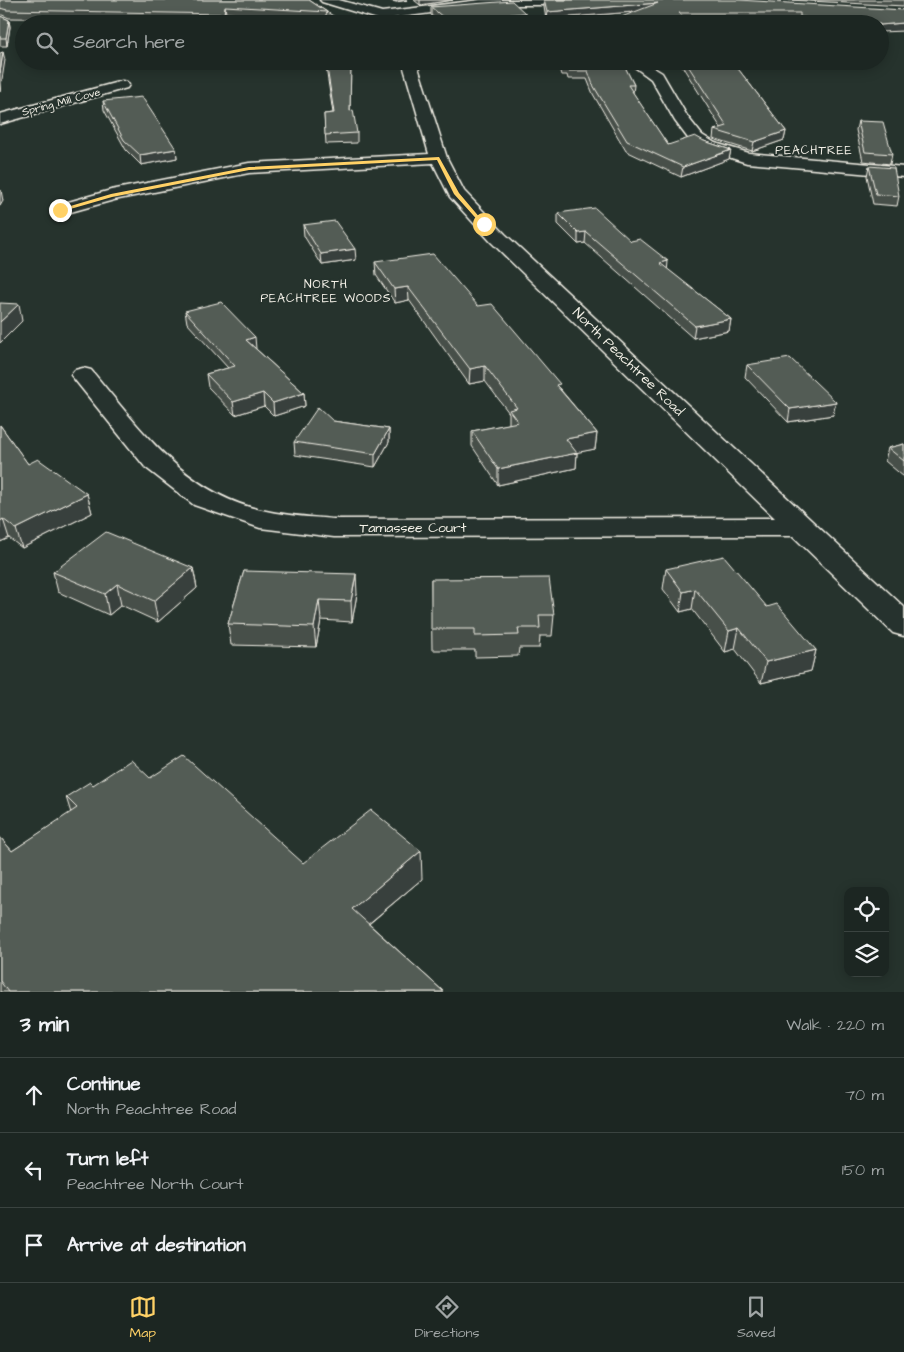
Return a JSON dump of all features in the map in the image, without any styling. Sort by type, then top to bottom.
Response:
[{"type":"street","points":[[326,0],[378,15]]},
{"type":"street","points":[[390,15],[492,2],[592,2]]},
{"type":"street","name":"North Peachtree Road","points":[[412,70],[439,158],[456,194],[484,224],[904,626]]},
{"type":"street","points":[[647,70],[657,76],[680,118],[696,138],[709,146],[747,158],[904,172]]},
{"type":"street","name":"Spring Mill Cove","points":[[0,119],[122,85]]},
{"type":"street","points":[[60,210],[111,195],[249,168],[439,158]]},
{"type":"street","name":"Tamassee Court","points":[[83,375],[154,461],[204,500],[260,520],[334,528],[800,527]]},
{"type":"building","points":[[0,0],[309,0],[327,12],[225,6],[224,14],[7,10],[0,8]]},
{"type":"building","points":[[544,0],[739,0],[904,10],[904,23],[889,24],[889,15],[679,13],[681,15],[627,15],[658,3],[547,12]]},
{"type":"building","points":[[512,1],[525,13],[440,15],[431,7]]},
{"type":"building","points":[[0,16],[9,20],[6,38],[0,38]]},
{"type":"building","points":[[3,52],[0,73],[0,53]]},
{"type":"building","points":[[327,70],[351,70],[350,111],[353,110],[357,133],[325,135],[324,114],[334,113]]},
{"type":"building","points":[[626,70],[634,85],[628,85],[668,145],[695,136],[731,150],[683,167],[627,141],[593,85],[588,71],[569,71]]},
{"type":"building","points":[[691,70],[739,70],[786,131],[754,142],[714,130],[727,126]]},
{"type":"building","points":[[142,97],[176,149],[140,155],[124,140],[103,101]]},
{"type":"building","points":[[858,121],[883,122],[892,154],[865,152]]},
{"type":"building","points":[[869,166],[894,168],[899,196],[876,194]]},
{"type":"building","points":[[595,208],[631,241],[640,239],[668,261],[660,263],[731,319],[695,326],[586,232],[578,233],[558,213]]},
{"type":"building","points":[[335,221],[355,249],[321,254],[303,225]]},
{"type":"building","points":[[433,254],[478,306],[492,304],[560,384],[556,385],[597,433],[566,439],[577,453],[498,469],[472,431],[518,422],[509,410],[517,408],[485,366],[470,369],[408,287],[394,289],[375,262]]},
{"type":"building","points":[[221,302],[255,337],[246,340],[304,393],[273,403],[263,393],[233,402],[206,374],[235,366],[185,311]]},
{"type":"building","points":[[0,303],[19,304],[0,322]]},
{"type":"building","points":[[790,358],[836,402],[790,409],[747,365]]},
{"type":"building","points":[[318,407],[333,421],[389,429],[375,454],[294,442]]},
{"type":"building","points":[[0,425],[28,464],[38,459],[87,494],[16,529],[3,519],[0,521]]},
{"type":"building","points":[[904,444],[904,461],[888,448]]},
{"type":"building","points":[[106,532],[193,568],[154,601],[117,584],[105,594],[53,572]]},
{"type":"building","points":[[724,556],[767,607],[777,604],[816,650],[766,662],[739,628],[729,631],[695,589],[683,592],[666,569]]},
{"type":"building","points":[[244,571],[356,574],[351,601],[319,600],[314,627],[228,624]]},
{"type":"building","points":[[549,578],[554,615],[539,615],[540,628],[518,628],[519,635],[475,636],[475,629],[431,629],[431,579]]},
{"type":"building","points":[[184,756],[303,863],[371,810],[421,851],[352,909],[444,992],[8,992],[0,981],[0,837],[12,851],[77,808],[66,797],[90,782],[93,785],[131,760],[150,778]]},
{"type":"district","name":"PEACHTREE","points":[[814,150]]},
{"type":"district","name":"NORTH PEACHTREE WOODS","points":[[326,291]]},
{"type":"route","points":[[60,210],[111,195],[249,168],[363,160],[439,158],[456,194],[484,224]]}]
